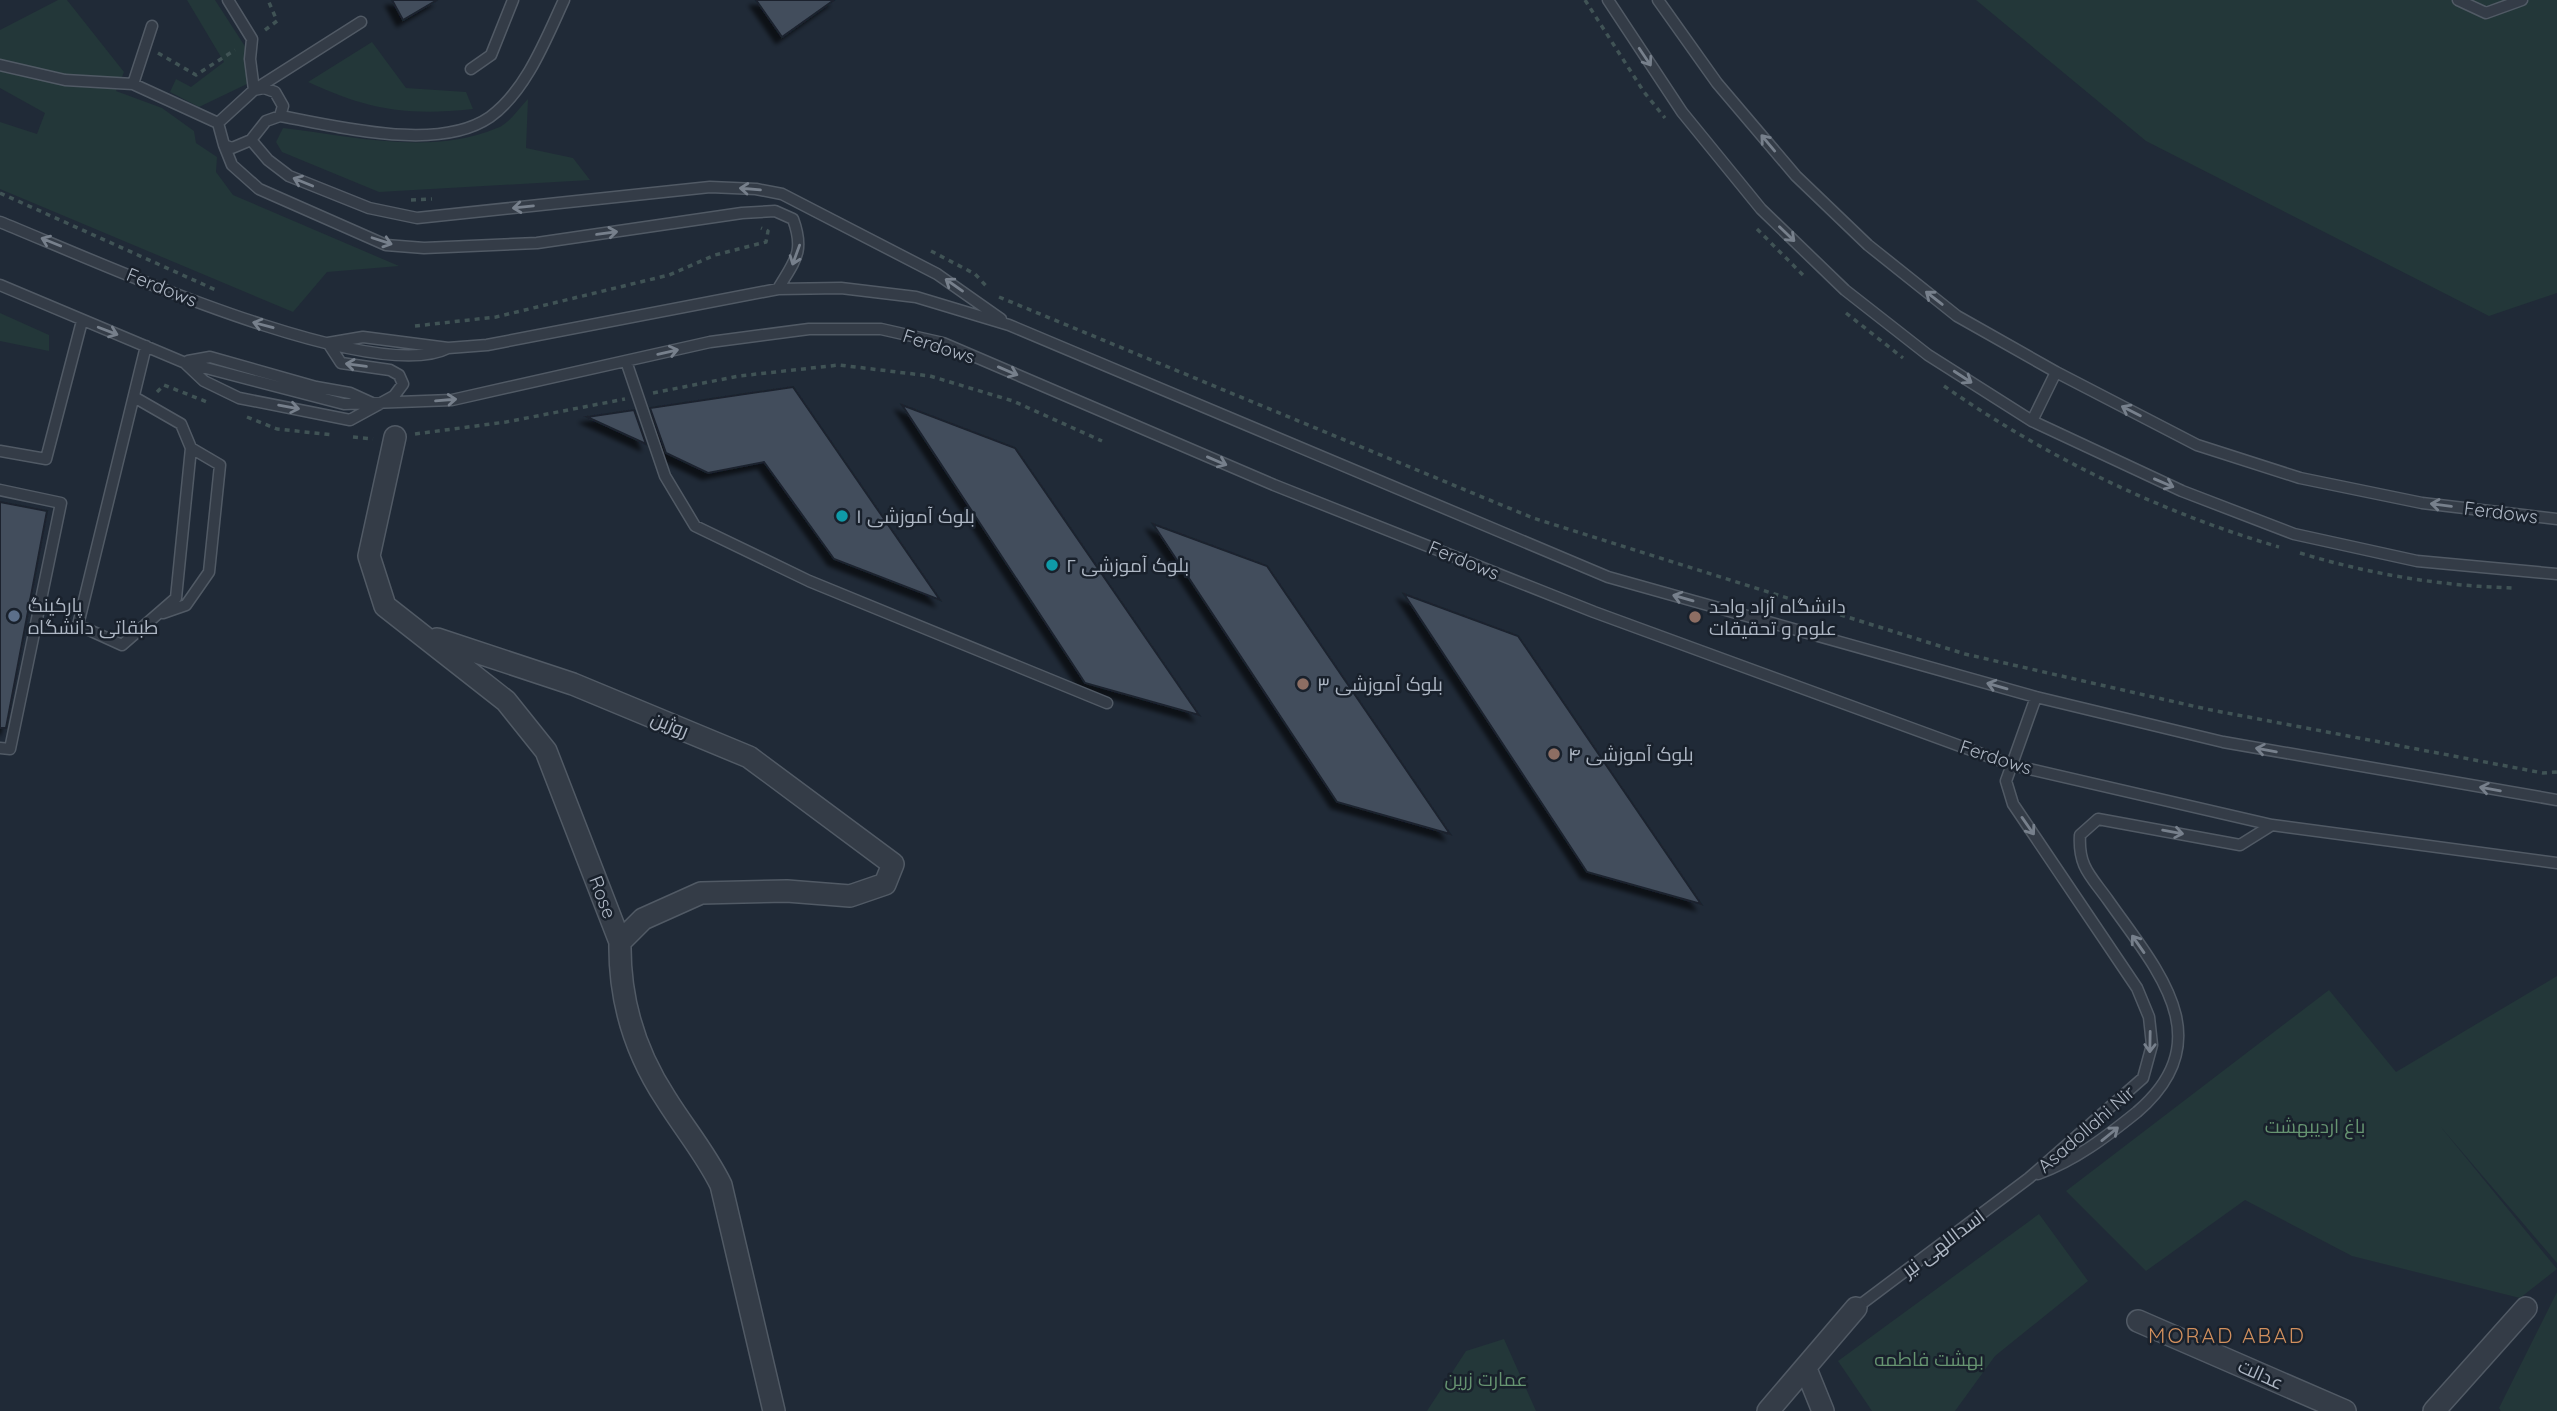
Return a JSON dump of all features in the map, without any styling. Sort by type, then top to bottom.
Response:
[{"type":"street","name":"Rose","points":[[395,437],[369,556],[385,606],[506,701],[546,751],[620,942],[619,974],[634,1039],[664,1098],[711,1164],[721,1185],[774,1411]]},
{"type":"street","name":"روژین","points":[[420,634],[573,684],[749,757],[893,864],[885,884],[850,896],[787,891],[701,893],[643,919],[620,942]]},
{"type":"street","points":[[1768,1411],[1856,1308]]},
{"type":"street","points":[[2434,1411],[2526,1308]]},
{"type":"street","name":"عدالت","points":[[2138,1321],[2344,1411]]},
{"type":"street","points":[[1791,1411],[1806,1369]]},
{"type":"street","points":[[1806,1369],[1823,1411]]},
{"type":"lane","points":[[228,0],[247,42],[254,90]]},
{"type":"lane","points":[[471,69],[491,55],[513,0]]},
{"type":"lane","points":[[224,145],[232,148],[251,140],[266,121],[280,116],[397,136],[468,129],[491,116],[517,89],[544,43],[564,0]]},
{"type":"lane","points":[[1608,0],[1682,112],[1761,209],[1845,290],[1928,355],[2032,421],[2171,486],[2294,534],[2417,561],[2557,574]]},
{"type":"lane","name":"Ferdows","points":[[1658,0],[1717,83],[1796,176],[1868,245],[1956,316],[2056,372],[2197,445],[2300,478],[2422,503],[2557,519]]},
{"type":"lane","points":[[2458,0],[2486,13],[2522,0]]},
{"type":"lane","points":[[218,123],[254,90],[361,22]]},
{"type":"lane","points":[[133,84],[152,26]]},
{"type":"lane","points":[[0,65],[65,80],[133,84],[218,123]]},
{"type":"lane","points":[[254,90],[264,88],[275,92],[283,106],[280,116]]},
{"type":"lane","points":[[218,123],[232,165],[259,189],[386,245],[424,248],[537,243],[775,211],[793,219],[801,240],[794,262],[778,289]]},
{"type":"lane","points":[[251,140],[268,160],[289,176],[369,208],[417,218],[710,187],[756,189],[782,194],[937,274],[1009,325]]},
{"type":"lane","name":"Ferdows","points":[[0,222],[238,318],[379,356],[433,356],[448,348],[487,345],[778,289],[841,288],[916,297],[1009,325],[1608,577],[2036,697],[2223,742],[2557,800]]},
{"type":"lane","points":[[0,285],[184,362],[204,381],[239,398],[350,420],[394,396],[403,384],[399,375],[390,370],[341,363],[328,343],[363,337],[448,348]]},
{"type":"lane","points":[[0,451],[46,459],[82,321]]},
{"type":"lane","name":"Ferdows","points":[[184,362],[313,398],[344,404],[377,405],[452,401],[710,342],[809,329],[881,329],[943,344],[1274,485],[1581,607],[2012,765],[2272,825],[2557,863]]},
{"type":"lane","points":[[134,397],[181,424],[191,448],[176,598],[122,645],[78,625],[146,346]]},
{"type":"lane","points":[[626,361],[665,476],[695,526],[809,581],[1107,703]]},
{"type":"lane","points":[[2032,421],[2056,372]]},
{"type":"lane","points":[[157,615],[186,605],[209,572],[220,465],[191,448]]},
{"type":"lane","points":[[0,490],[61,503],[10,749],[0,748]]},
{"type":"lane","name":"Asadollahi Nir","points":[[2029,1178],[2144,1078],[2152,1045],[2149,1017],[2137,988],[2012,804],[2006,781],[2036,697]]},
{"type":"lane","name":"Asadollahi Nir","points":[[2029,1178],[2059,1166],[2105,1139],[2158,1093],[2171,1070],[2180,1035],[2175,1010],[2160,976],[2082,866],[2080,835],[2098,819],[2240,845],[2272,825]]},
{"type":"lane","name":"اسداللهی نیر","points":[[1856,1308],[2029,1178]]},
{"type":"path","points":[[147,47],[196,75],[277,21],[268,0]]},
{"type":"path","points":[[1585,0],[1644,92],[1670,125]]},
{"type":"path","points":[[406,200],[433,199]]},
{"type":"path","points":[[1751,222],[1768,243],[1810,281]]},
{"type":"path","points":[[930,251],[975,274],[993,295],[1533,518],[1965,654],[2206,709],[2543,773],[2557,772]]},
{"type":"path","points":[[1841,309],[1872,337],[1904,359]]},
{"type":"path","points":[[240,414],[277,429],[378,439],[506,422],[739,376],[839,365],[930,376],[1013,401],[1102,442]]},
{"type":"path","points":[[1937,381],[2001,426],[2102,478],[2220,530],[2283,548]]},
{"type":"path","points":[[158,410],[155,393],[164,386],[215,405]]},
{"type":"path","points":[[2295,552],[2345,567],[2462,586],[2515,588]]},
{"type":"green space","points":[[58,0],[67,0],[124,72],[116,91],[162,108],[194,131],[196,143],[217,157],[216,172],[233,195],[399,266],[327,272],[293,312],[0,189],[0,122],[37,134],[45,113],[0,88],[0,30]]},
{"type":"green space","points":[[187,0],[215,0],[246,48],[249,83],[199,107],[170,92],[176,79],[191,87],[224,62]]},
{"type":"green space","points":[[1976,0],[2557,0],[2557,293],[2489,316],[2146,141]]},
{"type":"green space","points":[[372,42],[406,88],[466,92],[473,109],[428,112],[388,109],[350,99],[308,82]]},
{"type":"green space","points":[[528,99],[526,148],[573,158],[590,180],[379,192],[282,152],[276,142],[283,128],[363,139],[446,141],[501,126]]},
{"type":"green space","points":[[0,313],[49,335],[49,351],[0,341]]},
{"type":"green space","name":"باغ اردیبهشت","points":[[2557,976],[2557,1263],[2440,1126],[2557,1269],[2520,1298],[2352,1256],[2245,1200],[2146,1271],[2066,1191],[2329,990],[2396,1072]]},
{"type":"green space","name":"بهشت فاطمه","points":[[2039,1214],[2088,1281],[1995,1356],[1955,1411],[1872,1411],[1838,1361]]},
{"type":"green space","points":[[2557,1292],[2557,1411],[2501,1411],[2499,1408]]},
{"type":"green space","name":"عمارت زرین","points":[[1504,1339],[1536,1411],[1427,1411],[1466,1351]]},
{"type":"building","points":[[392,0],[437,0],[403,20]]},
{"type":"building","points":[[756,0],[834,0],[782,37]]},
{"type":"building","name":"بلوک آموزشی ۱","points":[[793,387],[940,600],[834,559],[764,462],[708,473],[666,453],[650,408]]},
{"type":"building","name":"بلوک آموزشی ۲","points":[[902,405],[1015,448],[1199,715],[1085,683]]},
{"type":"building","points":[[634,410],[646,444],[587,417]]},
{"type":"building","name":"پارکینگ طبقاتی دانشگاه","points":[[0,502],[47,511],[6,728],[0,728]]},
{"type":"building","name":"بلوک آموزشی ۳","points":[[1153,524],[1267,566],[1450,834],[1337,802]]},
{"type":"building","name":"بلوک آموزشی ۴","points":[[1404,594],[1518,636],[1701,904],[1587,872]]},
{"type":"place","name":"بلوک آموزشی ۱","points":[[842,516]]},
{"type":"place","name":"بلوک آموزشی ۲","points":[[1052,565]]},
{"type":"place","name":"پارکینگ طبقاتی دانشگاه","points":[[14,616]]},
{"type":"place","name":"دانشگاه آزاد واحد علوم و تحقیقات","points":[[1695,617]]},
{"type":"place","name":"بلوک آموزشی ۳","points":[[1303,684]]},
{"type":"place","name":"بلوک آموزشی ۴","points":[[1554,754]]},
{"type":"district","name":"MORAD ABAD","points":[[2227,1336]]}]
